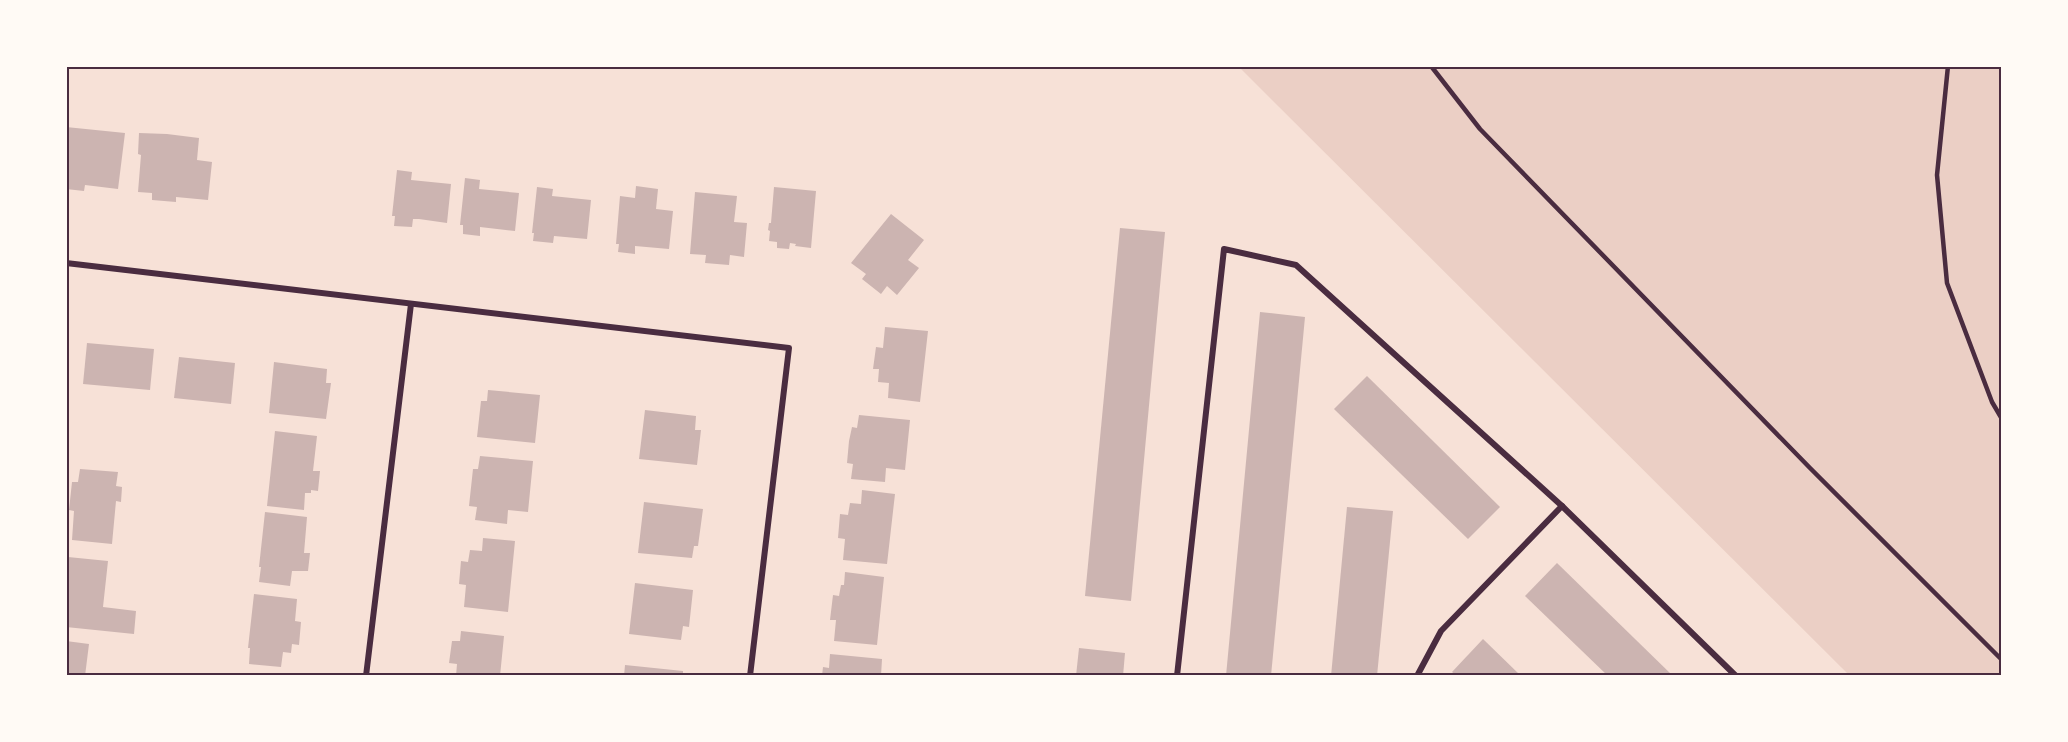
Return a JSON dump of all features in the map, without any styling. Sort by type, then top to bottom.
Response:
[{"type":"street","points":[[1177,676],[1224,249],[1296,265],[1562,506],[1736,676]]},
{"type":"street","points":[[66,263],[789,348],[750,676]]},
{"type":"street","points":[[366,676],[411,303]]},
{"type":"street","points":[[1417,676],[1441,631],[1562,506]]},
{"type":"lane","points":[[1431,66],[1480,129],[1810,468],[2002,660]]},
{"type":"lane","points":[[1948,66],[1937,175],[1947,283],[1992,402],[2002,419]]},
{"type":"shaded area","points":[[1238,66],[2002,66],[2002,676],[1850,676]]},
{"type":"building","points":[[66,127],[125,133],[118,189],[85,185],[84,191],[66,189]]},
{"type":"building","points":[[139,133],[199,138],[197,160],[212,162],[208,200],[176,197],[176,202],[152,200],[152,193],[138,192],[141,155],[138,154]]},
{"type":"building","points":[[397,170],[412,172],[411,180],[451,184],[447,223],[413,219],[412,227],[394,226],[395,216],[392,216]]},
{"type":"building","points":[[465,178],[480,180],[479,189],[519,193],[515,231],[480,227],[480,236],[463,234],[463,225],[460,225]]},
{"type":"building","points":[[636,186],[658,189],[656,209],[673,211],[669,249],[635,246],[635,254],[618,252],[619,244],[616,244],[620,196],[635,198]]},
{"type":"building","points":[[537,187],[553,189],[552,196],[591,200],[587,239],[554,236],[553,243],[533,241]]},
{"type":"building","points":[[774,187],[816,191],[811,248],[790,243],[789,249],[777,248],[777,242],[769,241],[770,231],[768,230],[769,223],[771,223]]},
{"type":"building","points":[[695,192],[737,196],[734,222],[747,223],[744,257],[730,255],[729,265],[705,263],[706,255],[690,254]]},
{"type":"building","points":[[891,214],[924,240],[908,260],[919,268],[897,295],[887,286],[881,294],[862,279],[866,274],[851,263]]},
{"type":"building","points":[[1120,228],[1165,232],[1131,601],[1085,596]]},
{"type":"building","points":[[1260,312],[1305,317],[1271,676],[1226,676]]},
{"type":"building","points":[[885,327],[928,331],[920,402],[888,398],[889,383],[878,382],[879,369],[873,369],[876,347],[883,348]]},
{"type":"building","points":[[87,343],[154,349],[150,390],[83,384]]},
{"type":"building","points":[[179,357],[235,363],[231,404],[174,398]]},
{"type":"building","points":[[274,362],[327,369],[326,383],[331,383],[326,419],[269,413]]},
{"type":"building","points":[[1367,376],[1500,507],[1468,539],[1334,409]]},
{"type":"building","points":[[488,390],[540,395],[535,443],[477,437],[481,401],[487,401]]},
{"type":"building","points":[[645,410],[696,416],[695,430],[701,430],[697,465],[639,459]]},
{"type":"building","points":[[859,415],[910,420],[905,470],[886,468],[885,482],[851,479],[853,464],[847,463],[849,441],[852,427],[857,428]]},
{"type":"building","points":[[275,431],[317,436],[313,471],[320,471],[318,491],[311,490],[311,493],[305,493],[304,510],[267,506]]},
{"type":"building","points":[[480,456],[533,461],[528,512],[508,510],[507,524],[475,520],[477,507],[469,506],[473,469],[478,469]]},
{"type":"building","points":[[80,469],[118,472],[116,486],[122,487],[121,502],[116,501],[112,544],[72,540],[74,511],[69,510],[72,482],[78,482]]},
{"type":"building","points":[[862,490],[895,494],[887,564],[843,560],[845,539],[838,538],[840,514],[848,515],[850,503],[861,504]]},
{"type":"building","points":[[644,502],[703,509],[698,546],[694,546],[692,558],[638,553]]},
{"type":"building","points":[[1347,507],[1393,511],[1377,676],[1331,676]]},
{"type":"building","points":[[265,512],[307,517],[304,553],[310,553],[308,571],[292,571],[290,586],[259,582]]},
{"type":"building","points":[[483,538],[515,541],[508,612],[464,607],[466,585],[459,584],[461,561],[468,562],[470,550],[482,551]]},
{"type":"building","points":[[68,557],[108,561],[103,607],[136,611],[134,634],[66,627]]},
{"type":"building","points":[[1557,563],[1673,676],[1608,676],[1525,596]]},
{"type":"building","points":[[845,572],[884,577],[877,645],[834,641],[836,620],[830,620],[833,595],[839,596],[841,585],[844,585]]},
{"type":"building","points":[[635,583],[693,590],[689,627],[683,626],[681,640],[629,634]]},
{"type":"building","points":[[254,594],[297,599],[295,621],[301,622],[299,645],[292,644],[291,653],[283,652],[281,667],[249,664],[250,648],[248,648]]},
{"type":"building","points":[[461,631],[504,636],[500,676],[456,676],[457,664],[449,663],[452,641],[460,641]]},
{"type":"building","points":[[1483,639],[1521,676],[1457,676],[1452,672]]},
{"type":"building","points":[[66,641],[89,644],[85,676],[66,676]]},
{"type":"building","points":[[1079,648],[1125,653],[1123,676],[1076,676]]},
{"type":"building","points":[[830,654],[882,659],[881,676],[822,676],[823,667],[829,668]]},
{"type":"building","points":[[625,665],[683,671],[683,676],[624,676]]}]
